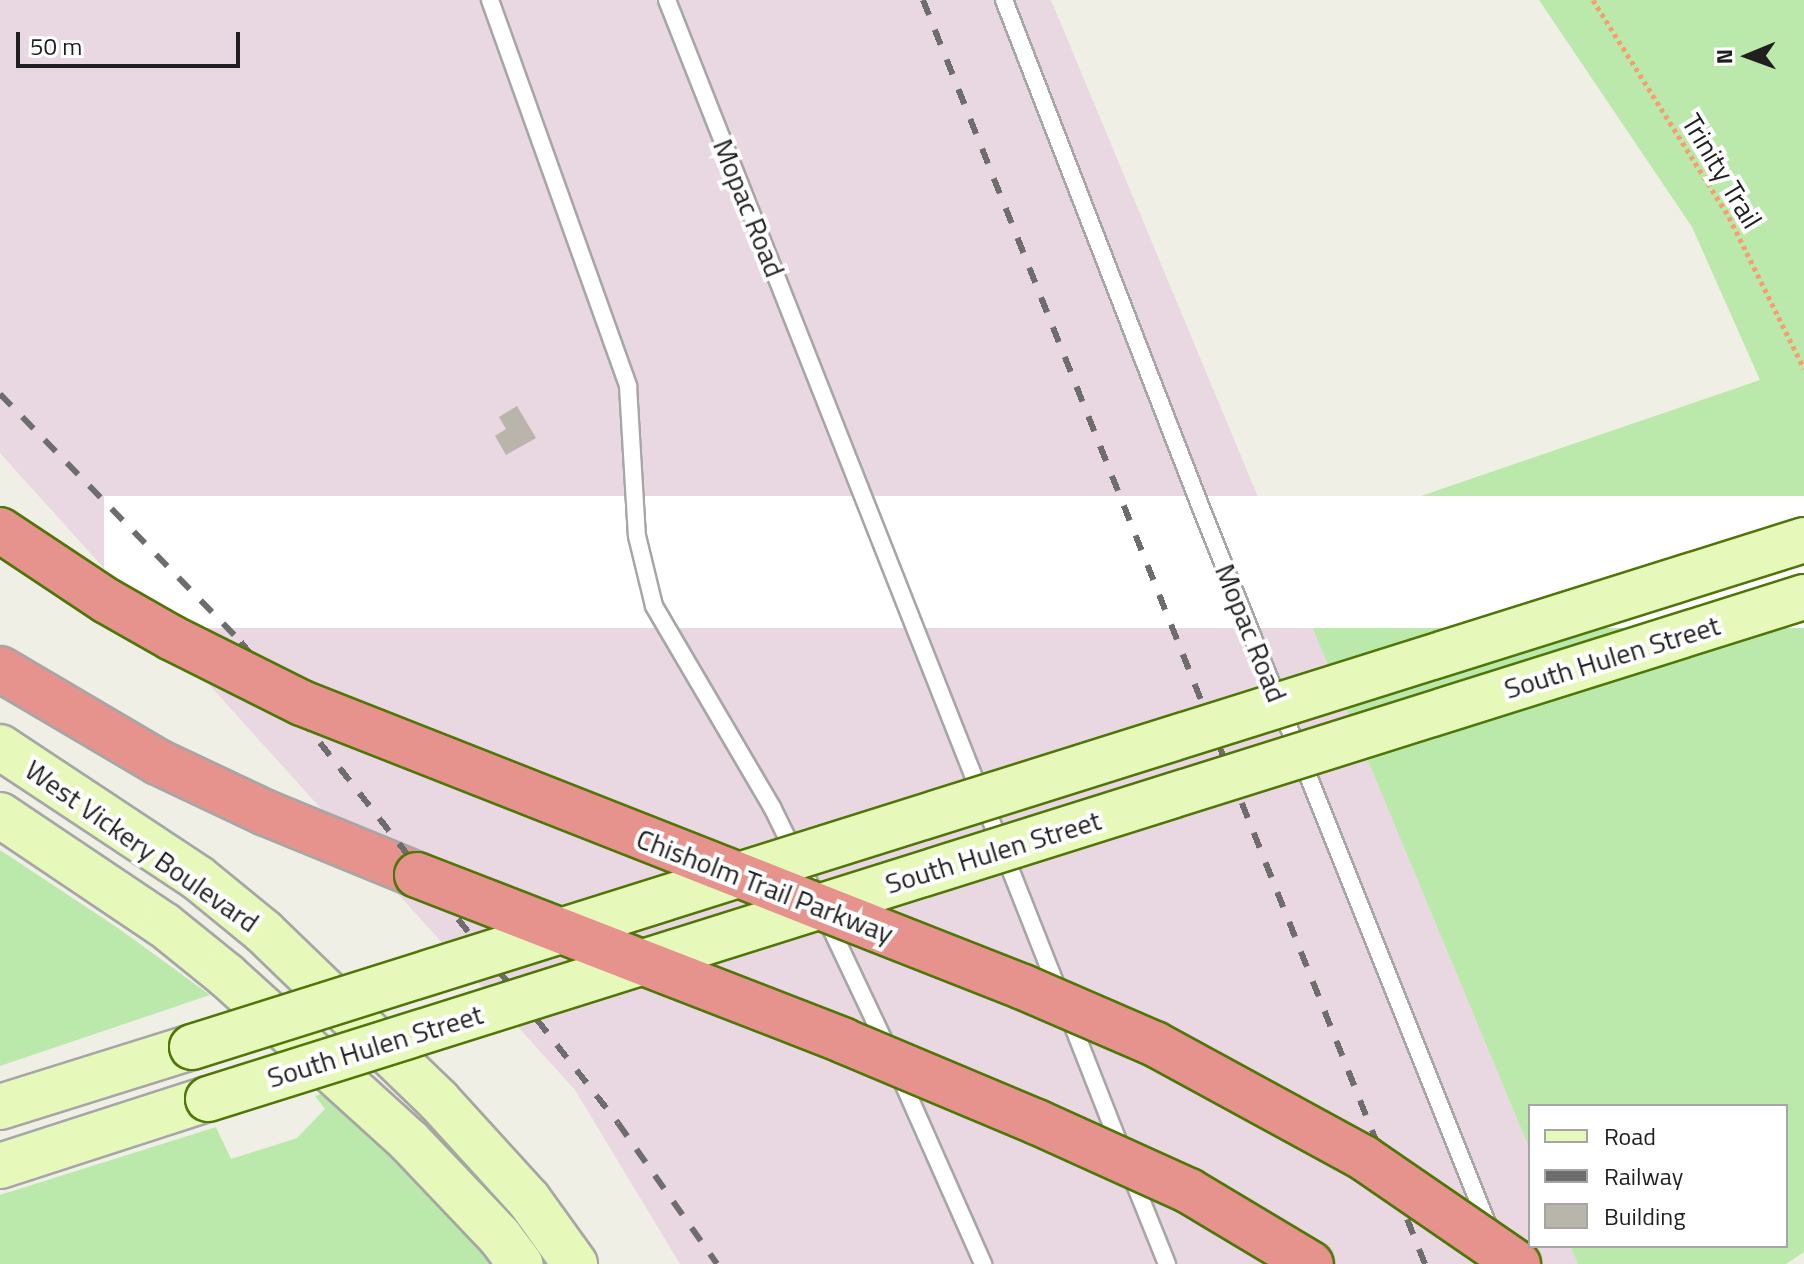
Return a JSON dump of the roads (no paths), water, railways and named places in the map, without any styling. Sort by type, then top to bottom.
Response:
[{"type":"highway","name":"Chisholm Trail Parkway","points":[[0,530],[107,601],[172,638],[302,703],[1023,987],[1155,1044],[1364,1158],[1518,1264]]},
{"type":"highway","points":[[0,669],[158,762],[266,813],[844,1041],[1037,1122],[1189,1191],[1311,1264]]},
{"type":"main road","name":"South Hulen Street","points":[[0,1107],[1804,540]]},
{"type":"main road","name":"South Hulen Street","points":[[0,1166],[1804,597]]},
{"type":"main road","name":"West Vickery Boulevard","points":[[0,747],[198,878],[264,932],[438,1100],[529,1200],[575,1264]]},
{"type":"main road","name":"West Vickery Boulevard","points":[[0,815],[164,925],[226,975],[409,1141],[500,1237],[520,1264]]},
{"type":"lane","points":[[490,0],[628,386],[637,536],[643,574],[654,606],[772,807],[858,983],[983,1264]]},
{"type":"lane","name":"Mopac Road","points":[[667,0],[1167,1264]]},
{"type":"lane","name":"Mopac Road","points":[[1004,0],[1201,508],[1504,1264]]},
{"type":"railway","points":[[923,0],[1425,1264]]},
{"type":"railway","points":[[0,394],[241,642],[618,1123],[717,1264]]}]
